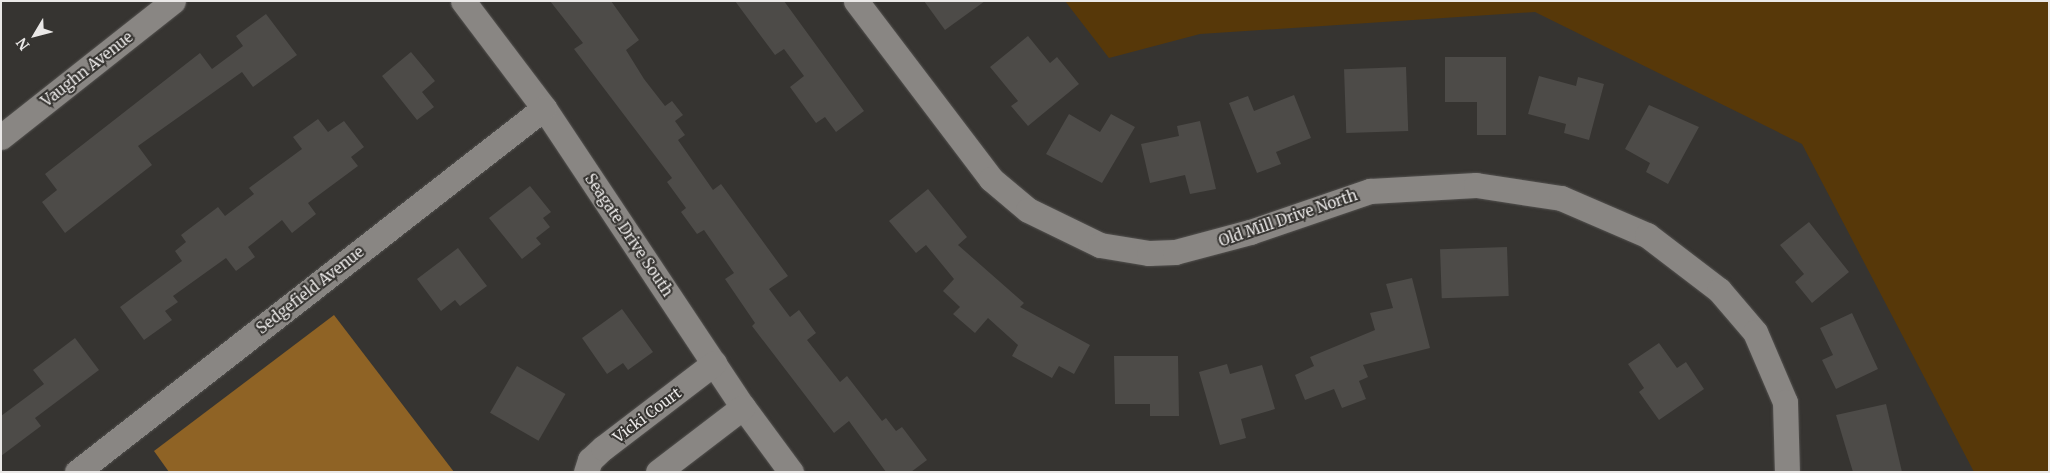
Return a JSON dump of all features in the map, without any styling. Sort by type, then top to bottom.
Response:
[{"type":"street","name":"Vaughn Avenue","points":[[1,137],[173,1]]},
{"type":"street","name":"Seagate Drive South","points":[[463,1],[544,108],[743,408],[791,472]]},
{"type":"street","name":"Old Mill Drive North","points":[[856,1],[991,179],[1028,210],[1100,245],[1149,253],[1175,252],[1250,232],[1370,191],[1476,185],[1561,198],[1647,235],[1713,284],[1754,332],[1784,402],[1787,472]]},
{"type":"street","name":"Sedgefield Avenue","points":[[77,472],[544,108]]},
{"type":"street","name":"Vicki Court","points":[[586,472],[590,460],[603,448],[714,363]]},
{"type":"street","points":[[658,472],[743,408]]},
{"type":"shaded area","points":[[1065,1],[2049,1],[2049,472],[1974,472],[1802,144],[1535,12],[1200,34],[1109,58]]},
{"type":"shaded area","points":[[334,315],[454,472],[169,472],[154,451]]},
{"type":"building","points":[[550,1],[611,1],[639,40],[626,50],[644,79],[665,106],[672,101],[683,115],[675,121],[685,135],[678,140],[713,190],[721,184],[788,276],[769,289],[790,317],[799,310],[816,333],[807,340],[840,382],[847,376],[882,421],[886,418],[896,431],[902,427],[927,460],[911,472],[886,472],[849,421],[834,433],[752,326],[755,323],[725,279],[734,273],[704,230],[697,234],[681,212],[686,208],[667,182],[672,178],[574,49],[583,43]]},
{"type":"building","points":[[735,1],[784,1],[864,111],[836,132],[825,117],[816,123],[790,87],[804,76],[784,49],[775,55]]},
{"type":"building","points":[[924,1],[985,1],[945,30]]},
{"type":"building","points":[[266,14],[297,55],[253,87],[242,72],[138,146],[152,165],[65,233],[42,202],[57,190],[45,174],[200,53],[212,69],[243,46],[236,36]]},
{"type":"building","points":[[1028,36],[1050,63],[1057,57],[1079,84],[1028,126],[1011,106],[1018,101],[990,67]]},
{"type":"building","points":[[411,52],[435,81],[422,92],[434,107],[417,120],[382,76]]},
{"type":"building","points":[[1445,57],[1506,57],[1506,135],[1477,135],[1477,102],[1445,102]]},
{"type":"building","points":[[1406,67],[1408,131],[1346,133],[1344,69]]},
{"type":"building","points":[[1539,76],[1576,86],[1578,77],[1604,84],[1589,140],[1564,133],[1566,124],[1528,114]]},
{"type":"building","points":[[1294,95],[1311,138],[1276,152],[1281,164],[1257,173],[1229,103],[1248,96],[1254,111]]},
{"type":"building","points":[[1649,105],[1699,127],[1668,184],[1646,172],[1650,163],[1625,149]]},
{"type":"building","points":[[1069,114],[1100,132],[1111,114],[1135,127],[1102,183],[1046,154]]},
{"type":"building","points":[[318,119],[328,132],[344,121],[364,147],[351,157],[358,166],[308,203],[316,214],[292,233],[282,220],[248,247],[255,257],[236,271],[226,258],[173,296],[178,302],[165,311],[172,320],[144,340],[120,307],[182,261],[175,251],[186,242],[181,235],[218,207],[225,216],[254,194],[249,188],[302,149],[293,137]]},
{"type":"building","points":[[1200,121],[1216,189],[1190,194],[1185,175],[1150,183],[1141,144],[1179,136],[1177,126]]},
{"type":"building","points":[[530,186],[551,212],[543,218],[550,227],[536,238],[541,244],[522,259],[489,218]]},
{"type":"building","points":[[928,189],[967,237],[958,245],[1024,303],[1020,307],[1090,345],[1074,374],[1059,366],[1052,378],[1012,356],[1018,345],[988,318],[975,333],[953,314],[960,307],[943,291],[954,279],[926,245],[916,253],[889,221]]},
{"type":"building","points":[[1809,222],[1849,272],[1812,303],[1795,282],[1804,274],[1780,245]]},
{"type":"building","points":[[1507,247],[1509,296],[1442,298],[1440,249]]},
{"type":"building","points":[[458,248],[487,286],[460,306],[455,300],[441,311],[417,279]]},
{"type":"building","points":[[1412,278],[1430,348],[1363,365],[1368,377],[1359,381],[1366,399],[1342,408],[1334,389],[1305,400],[1295,375],[1314,366],[1310,357],[1375,330],[1370,313],[1393,308],[1386,284]]},
{"type":"building","points":[[622,309],[653,352],[628,370],[623,363],[607,374],[582,338]]},
{"type":"building","points":[[1852,313],[1878,369],[1836,389],[1822,360],[1833,355],[1820,328]]},
{"type":"building","points":[[75,338],[99,370],[35,418],[41,426],[1,456],[1,416],[44,384],[33,370]]},
{"type":"building","points":[[1659,343],[1677,368],[1686,362],[1704,389],[1659,420],[1639,392],[1644,388],[1628,364]]},
{"type":"building","points":[[1114,356],[1178,356],[1179,416],[1150,416],[1150,404],[1115,404]]},
{"type":"building","points":[[1227,364],[1230,374],[1262,365],[1275,409],[1241,419],[1246,438],[1220,445],[1199,372]]},
{"type":"building","points":[[517,366],[565,394],[538,441],[490,413]]},
{"type":"building","points":[[1886,404],[1902,472],[1853,472],[1836,415]]}]
